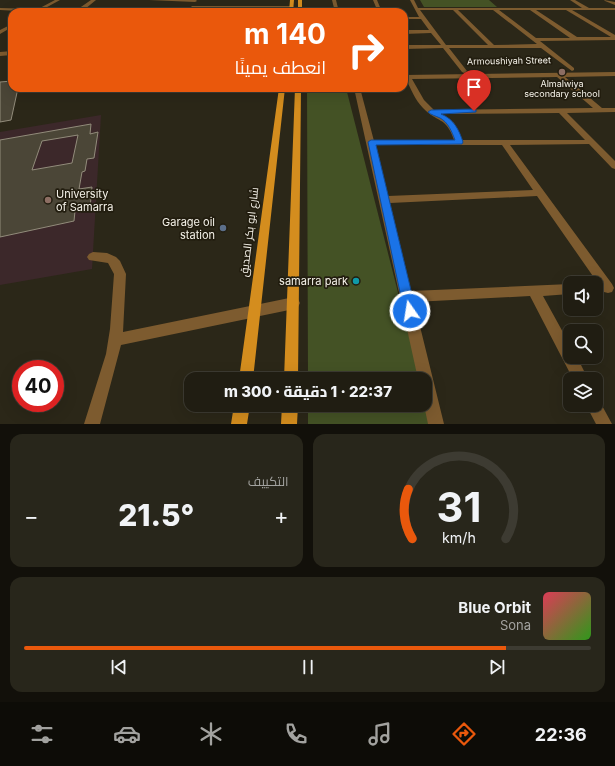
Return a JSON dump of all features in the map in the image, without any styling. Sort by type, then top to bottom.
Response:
[{"type":"main road","name":"شارع ابو بكر الصديق","points":[[247,372],[282,92]]},
{"type":"main road","points":[[291,372],[298,92]]},
{"type":"main road","points":[[240,424],[241,412]]},
{"type":"main road","points":[[289,424],[290,412]]},
{"type":"street","points":[[43,8],[58,0]]},
{"type":"street","points":[[82,8],[94,0]]},
{"type":"street","points":[[152,0],[196,0]]},
{"type":"street","points":[[154,8],[165,0]]},
{"type":"street","points":[[192,6],[196,0]]},
{"type":"street","points":[[257,7],[259,0]]},
{"type":"street","points":[[412,0],[422,18],[464,71]]},
{"type":"street","points":[[606,0],[615,4]]},
{"type":"street","points":[[572,1],[589,9]]},
{"type":"street","points":[[499,3],[506,9]]},
{"type":"street","points":[[192,6],[269,8]]},
{"type":"street","points":[[418,9],[615,9]]},
{"type":"street","points":[[454,9],[492,46]]},
{"type":"street","points":[[494,9],[572,69]]},
{"type":"street","points":[[531,9],[576,39]]},
{"type":"street","points":[[566,9],[615,38]]},
{"type":"street","points":[[408,18],[422,18]]},
{"type":"street","points":[[0,32],[3,28]]},
{"type":"street","points":[[408,32],[433,31]]},
{"type":"street","points":[[535,40],[615,38]]},
{"type":"street","points":[[408,47],[542,46]]},
{"type":"street","name":"Armoushiyah Street","points":[[408,75],[464,71],[615,68]]},
{"type":"street","points":[[534,70],[538,75]]},
{"type":"street","points":[[559,74],[600,110]]},
{"type":"street","name":"Armoushiyah Street","points":[[408,75],[615,74]]},
{"type":"street","points":[[408,80],[423,104],[431,112],[444,117],[455,129],[459,142]]},
{"type":"street","points":[[358,92],[436,424]]},
{"type":"street","points":[[560,110],[613,163]]},
{"type":"street","points":[[431,112],[615,110]]},
{"type":"street","points":[[371,142],[591,142]]},
{"type":"street","points":[[505,143],[606,288]]},
{"type":"street","points":[[384,200],[540,193]]},
{"type":"street","points":[[92,424],[110,368],[115,340],[119,281],[119,268],[112,260],[93,257]]},
{"type":"street","points":[[407,296],[563,289]]},
{"type":"street","points":[[534,291],[577,372]]},
{"type":"street","points":[[115,340],[294,303]]},
{"type":"street","points":[[598,412],[604,424]]},
{"type":"shaded area","name":"University of Samarra","points":[[101,115],[92,269],[0,285],[0,132]]},
{"type":"green space","points":[[420,0],[489,0],[497,7],[424,7]]},
{"type":"green space","points":[[307,92],[347,92],[418,372],[308,372]]},
{"type":"green space","points":[[308,412],[427,412],[431,424],[308,424]]},
{"type":"building","points":[[8,81],[8,92],[17,92],[11,120],[0,122],[0,82]]},
{"type":"building","points":[[91,124],[90,134],[98,132],[94,158],[87,159],[85,171],[82,172],[79,189],[92,187],[90,208],[75,211],[74,221],[0,237],[0,140]],"holes":[[[78,135],[72,163],[32,170],[42,141]]]},
{"type":"place","name":"Almalwiya secondary school","points":[[562,72]]},
{"type":"place","name":"University of Samarra","points":[[48,200]]},
{"type":"place","name":"Garage oil station","points":[[223,228]]},
{"type":"place","name":"samarra park","points":[[356,281]]},
{"type":"route","points":[[410,311],[371,142],[459,142],[455,129],[449,122],[444,117],[431,112],[474,111]]}]
